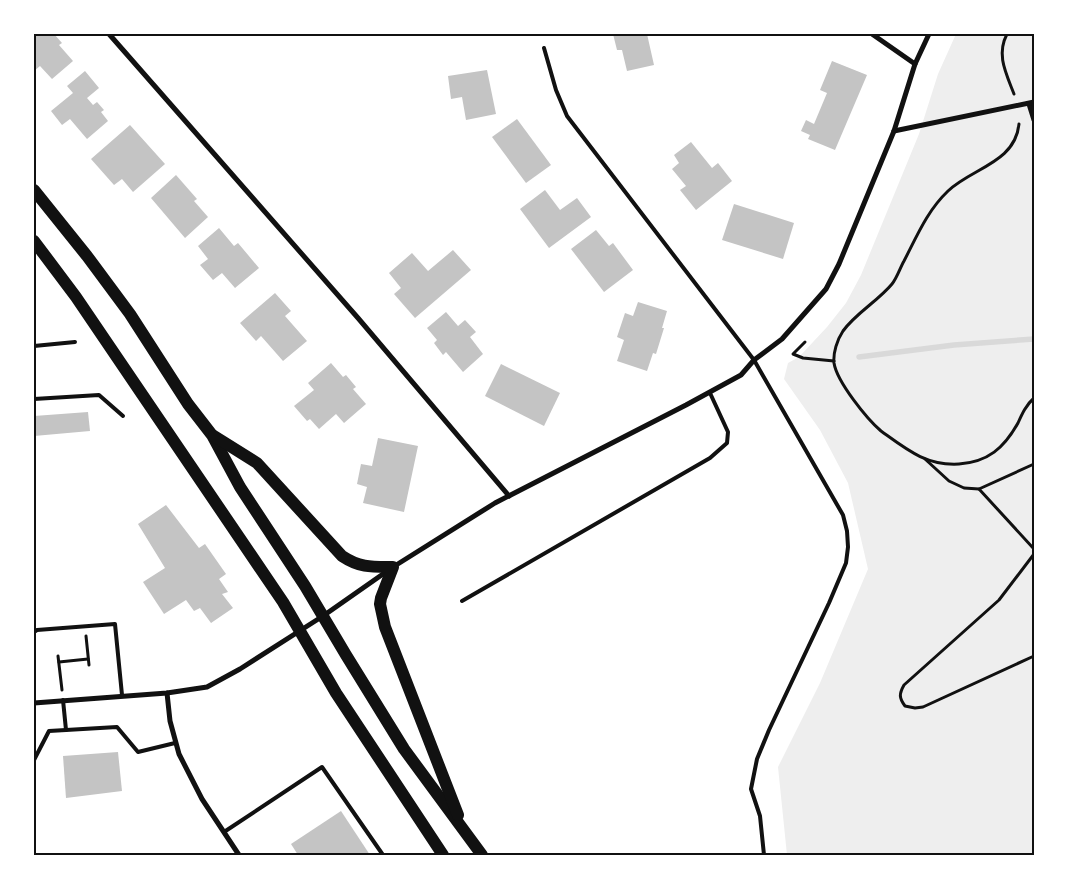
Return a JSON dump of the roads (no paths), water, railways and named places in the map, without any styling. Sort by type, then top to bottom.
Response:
[{"type":"main road","points":[[34,190],[66,227],[119,300],[188,404],[212,435],[240,487],[305,586],[404,749],[482,855]]},
{"type":"main road","points":[[34,241],[82,306],[283,602],[336,693],[443,855]]},
{"type":"main road","points":[[212,435],[257,463],[342,556],[354,563],[366,566],[393,567],[380,604],[385,626],[463,829]]},
{"type":"street","points":[[109,34],[319,273],[509,496]]},
{"type":"street","points":[[872,34],[915,64]]},
{"type":"street","points":[[34,703],[167,693],[207,687],[240,669],[323,616],[393,567],[495,503],[710,393],[741,374],[754,360],[782,339],[826,289],[839,264],[894,131],[915,64],[929,34]]},
{"type":"street","points":[[894,131],[1032,103],[1034,120]]},
{"type":"street","points":[[167,693],[175,743],[202,799],[239,855]]},
{"type":"lane","points":[[544,48],[556,90],[567,116],[754,360],[843,515],[847,531],[848,548],[846,563],[830,603],[768,730],[757,759],[751,789],[760,816],[764,855]]},
{"type":"lane","points":[[34,346],[75,342]]},
{"type":"lane","points":[[462,601],[710,458],[727,443],[728,432],[710,393]]},
{"type":"lane","points":[[34,399],[99,395],[123,416]]},
{"type":"lane","points":[[34,632],[36,630],[115,624],[122,696]]},
{"type":"lane","points":[[63,700],[66,730]]},
{"type":"lane","points":[[34,760],[49,732],[117,727],[138,752],[175,743]]},
{"type":"lane","points":[[224,832],[322,767],[383,855]]},
{"type":"waterway","points":[[859,357],[954,345],[1034,339]]}]
